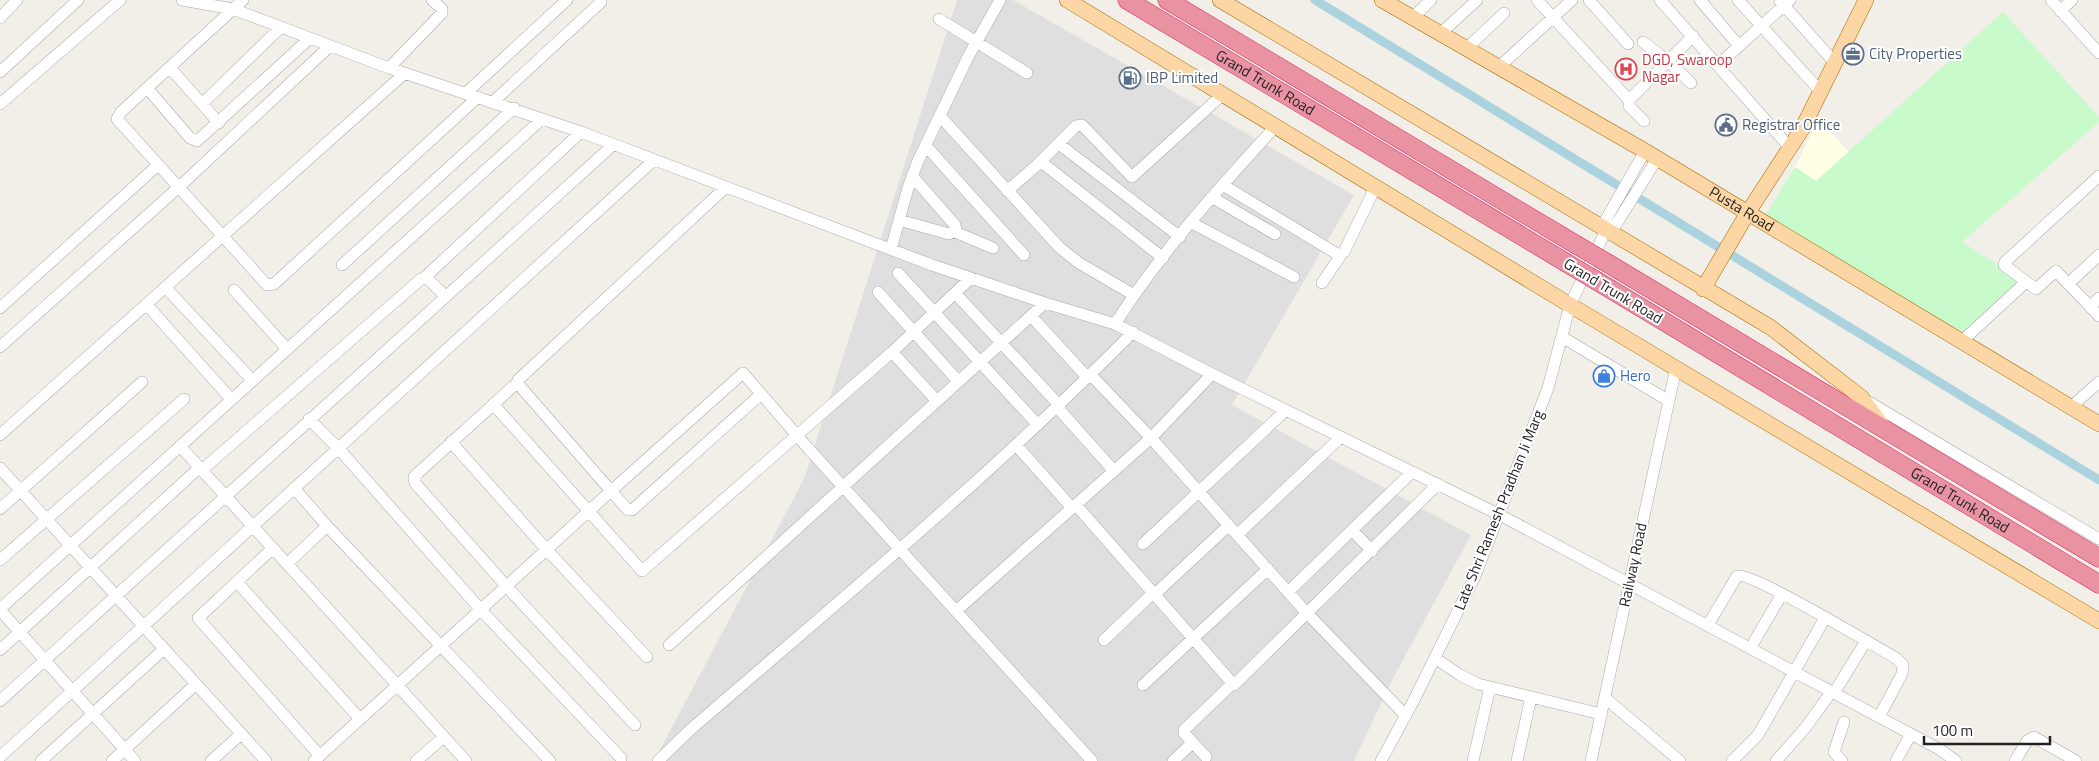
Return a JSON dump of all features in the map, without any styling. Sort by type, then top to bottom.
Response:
[{"type":"highway","name":"Grand Trunk Road","points":[[1126,0],[2099,584]]},
{"type":"highway","name":"Grand Trunk Road","points":[[1167,0],[2099,558]]},
{"type":"main road","points":[[1067,0],[1375,188],[2099,621]]},
{"type":"main road","points":[[1220,0],[1606,229],[1703,290],[1770,328],[1861,397],[1885,430]]},
{"type":"main road","points":[[1703,290],[1744,219],[1790,149],[1821,92],[1866,0]]},
{"type":"main road","name":"Pusta Road","points":[[1385,1],[1651,155],[1744,219],[1961,342],[2099,424]]},
{"type":"street","points":[[0,18],[18,0]]},
{"type":"street","points":[[0,72],[78,0]]},
{"type":"street","points":[[0,104],[120,0]]},
{"type":"street","points":[[182,0],[233,9],[388,68],[514,108],[581,132],[971,278],[1115,324],[1134,332],[1212,374],[1500,515],[1794,670],[1911,734],[1953,760]]},
{"type":"street","points":[[243,0],[121,112],[117,119],[264,282],[270,285],[274,284],[478,97]]},
{"type":"street","points":[[388,68],[442,13],[442,9],[432,0]]},
{"type":"street","points":[[466,93],[567,0]]},
{"type":"street","points":[[891,249],[912,176],[977,42],[1000,0]]},
{"type":"street","points":[[1413,17],[1431,0]]},
{"type":"street","points":[[1441,33],[1477,0]]},
{"type":"street","points":[[1537,0],[1629,100],[1629,106],[1644,121]]},
{"type":"street","points":[[1500,66],[1572,0]]},
{"type":"street","points":[[1589,0],[1628,44]]},
{"type":"street","points":[[1660,0],[1790,149]]},
{"type":"street","points":[[1700,0],[1739,46]]},
{"type":"street","points":[[1738,0],[1821,92]]},
{"type":"street","points":[[2051,0],[2099,53]]},
{"type":"street","points":[[2060,10],[2072,0]]},
{"type":"street","points":[[493,102],[601,2]]},
{"type":"street","points":[[1718,65],[1761,27],[1784,2],[1835,63]]},
{"type":"street","points":[[1467,48],[1504,13]]},
{"type":"street","points":[[938,20],[1028,73]]},
{"type":"street","points":[[202,104],[280,28]]},
{"type":"street","points":[[1629,100],[1693,36]]},
{"type":"street","points":[[147,88],[194,141],[201,139],[309,39]]},
{"type":"street","points":[[1643,42],[1692,83]]},
{"type":"street","points":[[0,347],[179,187],[330,46]]},
{"type":"street","points":[[170,68],[219,123]]},
{"type":"street","points":[[0,435],[405,73]]},
{"type":"street","points":[[1007,191],[1039,164],[1076,126],[1082,125],[1132,177],[1222,95]]},
{"type":"street","points":[[342,265],[514,108]]},
{"type":"street","points":[[940,116],[1059,248],[1079,263],[1134,295]]},
{"type":"street","points":[[135,761],[0,609],[542,119]]},
{"type":"street","points":[[1115,324],[1134,295],[1190,222],[1275,127]]},
{"type":"street","points":[[0,650],[201,469],[424,278],[581,132]]},
{"type":"street","points":[[1059,144],[1180,237]]},
{"type":"street","points":[[0,701],[613,145]]},
{"type":"street","points":[[926,146],[1024,255]]},
{"type":"street","points":[[1606,229],[1615,226],[1651,155]]},
{"type":"street","points":[[0,757],[654,160]]},
{"type":"street","points":[[1039,164],[1048,166],[1162,258]]},
{"type":"street","points":[[0,308],[158,165]]},
{"type":"street","points":[[912,176],[955,225],[957,228],[955,232]]},
{"type":"street","points":[[2099,176],[2005,262],[2006,268],[2036,289],[2056,271],[2099,316]]},
{"type":"street","points":[[1223,185],[1337,254],[1342,255]]},
{"type":"street","points":[[635,725],[506,587],[415,482],[415,475],[518,382],[520,378],[726,187]]},
{"type":"street","points":[[1322,284],[1342,255],[1375,188]]},
{"type":"street","points":[[1213,198],[1275,234]]},
{"type":"street","points":[[899,220],[949,234],[955,232],[993,248]]},
{"type":"street","points":[[1190,222],[1294,277]]},
{"type":"street","name":"Late Shri Ramesh Pradhan Ji Marg","points":[[1381,761],[1406,716],[1475,576],[1548,388],[1570,305],[1606,229]]},
{"type":"street","points":[[2068,284],[2099,255]]},
{"type":"street","points":[[898,272],[1038,426]]},
{"type":"street","points":[[424,278],[428,279],[445,296]]},
{"type":"street","points":[[493,404],[588,513],[642,571],[892,352],[971,278]]},
{"type":"street","points":[[1961,342],[2026,282]]},
{"type":"street","points":[[165,287],[252,380]]},
{"type":"street","points":[[234,290],[287,349]]},
{"type":"street","points":[[878,292],[958,382]]},
{"type":"street","points":[[956,293],[1114,470]]},
{"type":"street","points":[[2090,307],[2099,298]]},
{"type":"street","points":[[669,645],[1045,303]]},
{"type":"street","points":[[146,304],[231,399]]},
{"type":"street","points":[[1031,316],[1151,438],[1308,614],[1406,716]]},
{"type":"street","points":[[658,761],[690,730],[900,549],[1038,426],[1134,332]]},
{"type":"street","points":[[1562,337],[1669,401]]},
{"type":"street","points":[[892,352],[937,401]]},
{"type":"street","name":"Railway Road","points":[[1591,761],[1676,368]]},
{"type":"street","points":[[273,548],[200,616],[199,621],[317,759],[611,491],[743,374],[1092,761]]},
{"type":"street","points":[[956,611],[1151,438],[1212,374]]},
{"type":"street","points":[[0,509],[142,382]]},
{"type":"street","points":[[518,382],[629,511],[761,394]]},
{"type":"street","points":[[2070,407],[2099,382]]},
{"type":"street","points":[[1861,397],[2099,539]]},
{"type":"street","points":[[0,560],[184,399]]},
{"type":"street","points":[[1143,544],[1286,410]]},
{"type":"street","points":[[309,419],[339,449],[481,610],[621,758]]},
{"type":"street","points":[[1237,535],[1341,437]]},
{"type":"street","points":[[451,442],[547,550],[647,657]]},
{"type":"street","points":[[1016,445],[1074,506],[1232,684]]},
{"type":"street","points":[[180,446],[466,761]]},
{"type":"street","points":[[0,468],[45,520],[266,761]]},
{"type":"street","points":[[1288,592],[1412,472]]},
{"type":"street","points":[[1206,757],[1184,734],[1184,730],[1308,614],[1438,484]]},
{"type":"street","points":[[294,488],[550,761]]},
{"type":"street","points":[[287,564],[328,526]]},
{"type":"street","points":[[1104,640],[1228,526]]},
{"type":"street","points":[[1352,530],[1372,551]]},
{"type":"street","points":[[1143,686],[1268,569]]},
{"type":"street","points":[[1708,625],[1737,576],[1748,577],[1782,594],[1896,658],[1903,665],[1902,674],[1879,717]]},
{"type":"street","points":[[237,582],[360,719]]},
{"type":"street","points":[[1751,647],[1782,594]]},
{"type":"street","points":[[1732,761],[1758,735],[1825,618]]},
{"type":"street","points":[[1776,761],[1833,692],[1866,641]]},
{"type":"street","points":[[41,761],[164,649]]},
{"type":"street","points":[[1435,658],[1460,675],[1490,687],[1601,714]]},
{"type":"street","points":[[112,761],[196,684]]},
{"type":"street","points":[[1473,761],[1490,687]]},
{"type":"street","points":[[1517,761],[1531,697]]},
{"type":"street","points":[[1605,698],[1680,761]]},
{"type":"street","points":[[1842,761],[1834,752],[1844,722]]},
{"type":"street","points":[[211,761],[241,734]]},
{"type":"street","points":[[1896,761],[1911,734]]},
{"type":"street","points":[[416,761],[444,736]]},
{"type":"street","points":[[2015,761],[2027,741],[2034,737],[2073,760]]},
{"type":"street","points":[[1173,761],[1189,746]]},
{"type":"shaded area","points":[[957,0],[1013,0],[1354,195],[1232,405],[1471,535],[1392,680],[1354,761],[654,761],[804,479]]},
{"type":"shaded area","points":[[1819,119],[1849,152],[1816,181],[1795,167]]},
{"type":"green space","points":[[2003,12],[2099,117],[2099,122],[1962,242],[2024,282],[1963,332],[1763,219],[1795,167],[1816,181]]},
{"type":"waterway","points":[[1315,0],[2099,480]]},
{"type":"place","name":"City Properties","points":[[1853,54]]},
{"type":"place","name":"DGD, Swaroop Nagar","points":[[1626,69]]},
{"type":"place","name":"IBP Limited","points":[[1130,78]]},
{"type":"place","name":"Registrar Office","points":[[1726,125]]},
{"type":"place","name":"Hero","points":[[1604,376]]}]
